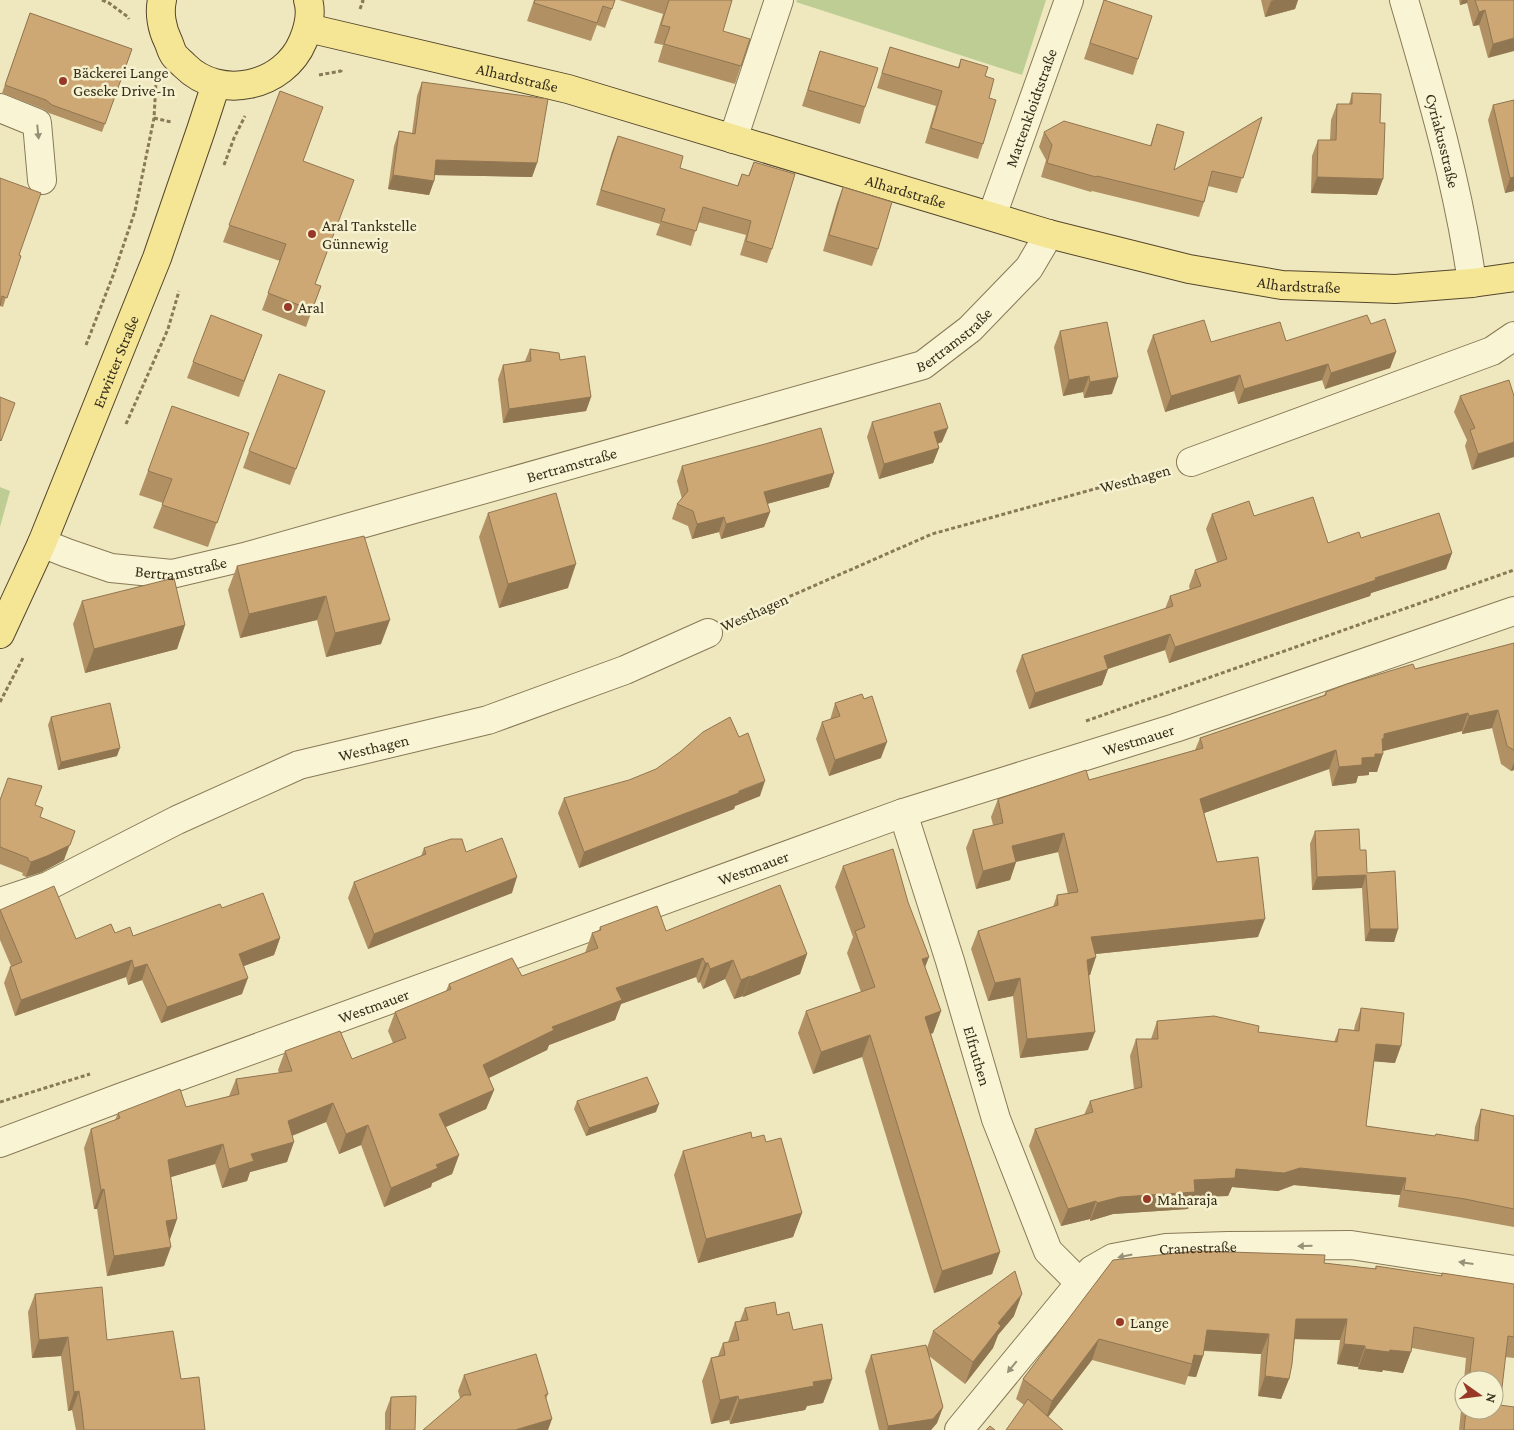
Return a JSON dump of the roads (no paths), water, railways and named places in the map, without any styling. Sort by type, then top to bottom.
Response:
[{"type":"main road","points":[[162,0],[160,8],[164,33],[174,56],[192,73],[216,84],[240,87],[263,81],[283,69],[299,51],[308,28],[310,4],[308,0]]},
{"type":"main road","name":"Alhardstraße","points":[[308,28],[568,89],[1049,234],[1189,269],[1282,285],[1395,289],[1472,283],[1514,277]]},
{"type":"main road","name":"Erwitter Straße","points":[[0,634],[42,543],[157,258],[216,84]]},
{"type":"street","points":[[733,139],[779,0]]},
{"type":"street","name":"Mattenkloidtstraße","points":[[992,216],[1069,0]]},
{"type":"street","name":"Cyriakusstraße","points":[[1404,0],[1434,105],[1466,240],[1472,283]]},
{"type":"street","points":[[0,108],[37,124],[42,180]]},
{"type":"street","name":"Bertramstraße","points":[[42,543],[111,568],[172,574],[258,554],[923,365],[970,329],[1029,268],[1049,234]]},
{"type":"street","name":"Westhagen","points":[[1191,462],[1492,351],[1514,336]]},
{"type":"street","name":"Westmauer","points":[[0,1143],[132,1093],[902,813],[1175,728],[1514,611]]},
{"type":"street","name":"Westhagen","points":[[0,902],[48,886],[177,820],[299,765],[488,720],[625,670],[708,633]]},
{"type":"street","name":"Elfruthen","points":[[902,813],[950,961],[996,1119],[1048,1250],[1080,1283]]},
{"type":"street","name":"Cranestraße","points":[[958,1430],[1080,1283],[1092,1270],[1113,1258],[1166,1248],[1351,1246],[1514,1270]]},
{"type":"place","name":"Bäckerei Lange Geseke Drive-In","points":[[63,81]]},
{"type":"place","name":"Aral Tankstelle Günnewig","points":[[312,234]]},
{"type":"place","name":"Aral","points":[[288,307]]},
{"type":"place","name":"Maharaja","points":[[1147,1199]]},
{"type":"place","name":"Lange","points":[[1120,1322]]}]
